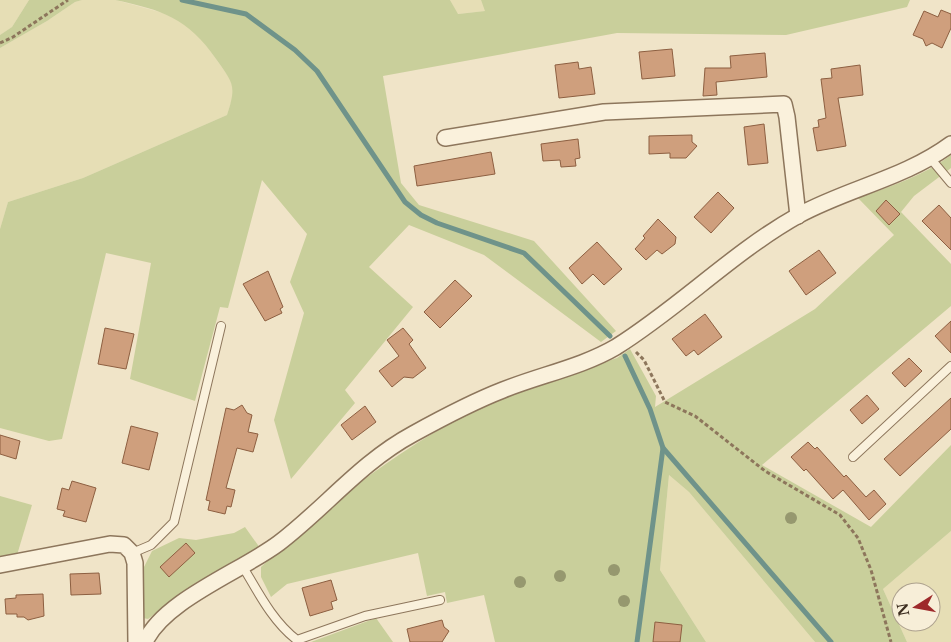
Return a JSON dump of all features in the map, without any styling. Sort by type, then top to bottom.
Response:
[{"type":"street","points":[[444,138],[604,112],[784,104],[788,117],[798,216]]},
{"type":"street","points":[[145,642],[148,636],[176,606],[279,542],[360,469],[410,436],[504,389],[600,354],[626,340],[736,257],[798,216],[848,192],[903,173],[930,160],[951,144]]},
{"type":"street","points":[[0,565],[110,544],[124,545],[132,553],[135,563],[136,642]]},
{"type":"lane","points":[[930,160],[951,183]]},
{"type":"lane","points":[[132,553],[151,545],[165,534],[174,522],[221,326]]},
{"type":"lane","points":[[853,456],[951,366]]},
{"type":"lane","points":[[243,566],[269,609],[289,634],[297,640],[364,616],[440,600]]},
{"type":"path","points":[[0,43],[13,37],[68,0]]},
{"type":"path","points":[[626,340],[644,360],[664,402],[695,416],[764,471],[840,515],[858,538],[871,570],[891,642]]},
{"type":"shaded area","points":[[0,0],[29,0],[12,27],[0,35]]},
{"type":"shaded area","points":[[82,0],[115,0],[163,13],[185,24],[203,41],[231,80],[234,93],[227,115],[83,178],[8,202],[0,229],[0,48],[47,21],[75,2]]},
{"type":"shaded area","points":[[450,0],[481,0],[486,11],[457,14]]},
{"type":"shaded area","points":[[669,475],[689,492],[815,642],[706,642],[660,570]]},
{"type":"shaded area","points":[[951,531],[951,642],[907,642],[902,632],[941,632],[941,582],[891,582]]},
{"type":"shaded area","points":[[891,582],[891,607],[883,589]]},
{"type":"green space","points":[[29,0],[82,0],[75,2],[47,21],[0,48],[0,35],[12,27]]},
{"type":"green space","points":[[115,0],[450,0],[458,14],[485,11],[481,0],[910,0],[907,7],[786,35],[617,33],[383,76],[401,183],[419,205],[534,241],[616,331],[601,342],[484,255],[409,225],[369,267],[413,307],[345,390],[355,403],[291,479],[274,420],[304,313],[290,282],[307,234],[262,180],[228,308],[220,307],[195,401],[130,379],[151,263],[106,253],[62,439],[49,441],[0,428],[0,229],[8,202],[83,178],[227,115],[230,105],[232,85],[230,79],[206,45],[195,34],[173,18],[160,12]]},
{"type":"green space","points":[[951,155],[951,168],[914,196],[901,212],[951,264],[951,306],[762,465],[871,527],[951,445],[951,531],[883,589],[891,607],[891,632],[902,632],[907,642],[815,642],[689,492],[669,475],[660,570],[706,642],[495,642],[484,595],[447,603],[445,592],[427,596],[418,553],[287,584],[271,597],[261,577],[261,567],[305,527],[375,471],[451,423],[511,395],[617,358],[630,349],[656,396],[655,407],[815,309],[894,235],[858,198],[918,175]]},
{"type":"green space","points":[[0,496],[32,505],[17,555],[0,556]]},
{"type":"green space","points":[[245,527],[260,548],[197,582],[148,619],[143,618],[144,567],[152,551],[179,538],[196,540],[234,533]]},
{"type":"green space","points":[[376,618],[393,642],[311,642]]},
{"type":"building","points":[[941,10],[951,14],[951,28],[942,48],[932,43],[926,46],[923,39],[913,35],[924,11],[938,17]]},
{"type":"building","points":[[672,49],[675,76],[642,79],[639,52]]},
{"type":"building","points":[[765,53],[767,77],[716,82],[717,95],[703,96],[705,68],[731,68],[730,56]]},
{"type":"building","points":[[578,62],[579,69],[591,67],[595,94],[559,98],[555,65]]},
{"type":"building","points":[[860,65],[863,95],[838,98],[846,146],[817,151],[813,128],[819,127],[818,120],[826,118],[821,79],[832,78],[831,69]]},
{"type":"building","points":[[764,124],[768,163],[748,165],[744,127]]},
{"type":"building","points":[[692,135],[692,142],[697,146],[686,158],[670,158],[670,153],[649,154],[649,136]]},
{"type":"building","points":[[578,139],[580,158],[575,159],[576,166],[561,167],[560,160],[543,161],[541,144]]},
{"type":"building","points":[[491,152],[495,174],[417,186],[414,166]]},
{"type":"building","points":[[718,192],[734,208],[711,233],[694,217]]},
{"type":"building","points":[[886,200],[900,214],[889,225],[876,211]]},
{"type":"building","points":[[939,205],[951,218],[951,250],[922,221]]},
{"type":"building","points":[[658,219],[676,237],[675,244],[662,254],[657,250],[646,260],[635,249],[645,238],[643,236]]},
{"type":"building","points":[[597,242],[622,269],[604,285],[593,274],[582,284],[569,268]]},
{"type":"building","points":[[819,250],[836,273],[806,295],[789,271]]},
{"type":"building","points":[[268,271],[283,307],[280,309],[282,313],[265,321],[243,284]]},
{"type":"building","points":[[455,280],[472,296],[440,328],[424,312]]},
{"type":"building","points":[[705,314],[722,337],[698,355],[694,350],[686,356],[672,339]]},
{"type":"building","points":[[951,321],[951,353],[935,336]]},
{"type":"building","points":[[105,328],[134,334],[126,369],[98,364]]},
{"type":"building","points":[[403,328],[413,340],[409,344],[426,368],[413,378],[404,377],[392,387],[379,371],[399,356],[387,340]]},
{"type":"building","points":[[909,358],[922,371],[905,387],[892,373]]},
{"type":"building","points":[[867,395],[879,409],[862,424],[850,410]]},
{"type":"building","points":[[951,398],[951,429],[900,476],[884,459]]},
{"type":"building","points":[[242,405],[247,413],[252,415],[248,432],[258,434],[253,452],[237,448],[226,488],[235,490],[231,507],[227,506],[225,514],[208,510],[210,501],[206,500],[226,408],[234,410]]},
{"type":"building","points":[[365,406],[376,422],[352,440],[341,425]]},
{"type":"building","points":[[131,426],[158,433],[149,470],[122,463]]},
{"type":"building","points":[[0,435],[20,441],[16,459],[0,454]]},
{"type":"building","points":[[808,442],[815,449],[817,447],[844,477],[846,475],[866,497],[874,490],[886,504],[869,520],[843,490],[833,499],[806,469],[804,471],[791,457]]},
{"type":"building","points":[[72,481],[96,488],[86,522],[63,516],[65,511],[57,509],[62,488],[69,490]]},
{"type":"building","points":[[186,543],[195,553],[169,577],[160,567]]},
{"type":"building","points":[[99,573],[101,594],[71,595],[70,574]]},
{"type":"building","points":[[331,580],[337,600],[331,602],[333,609],[310,616],[302,588]]},
{"type":"building","points":[[43,594],[44,616],[28,620],[24,617],[17,617],[17,614],[6,614],[5,599],[16,598],[16,595]]},
{"type":"building","points":[[442,620],[444,627],[449,631],[442,642],[410,642],[407,629]]},
{"type":"building","points":[[655,622],[682,625],[680,642],[653,642]]},
{"type":"waterway","points":[[182,0],[246,14],[295,50],[317,71],[405,202],[421,215],[437,223],[524,253],[610,336]]},
{"type":"waterway","points":[[625,356],[650,409],[663,448],[637,642]]},
{"type":"waterway","points":[[663,448],[831,642]]}]
